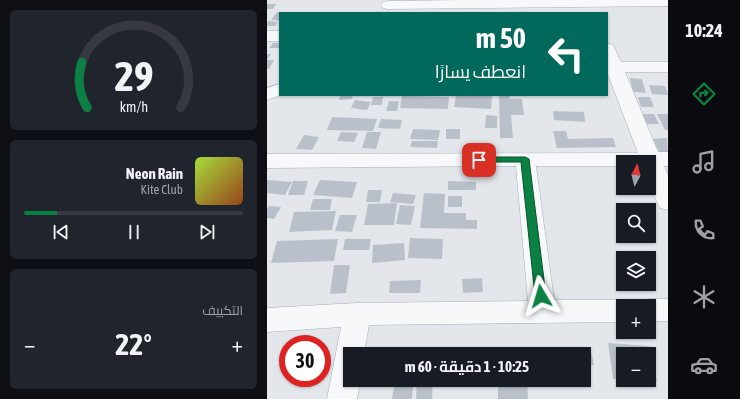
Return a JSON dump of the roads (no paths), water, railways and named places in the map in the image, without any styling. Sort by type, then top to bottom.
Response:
[{"type":"street","points":[[387,6],[591,8],[668,2]]},
{"type":"street","points":[[267,36],[279,36]]},
{"type":"street","points":[[608,53],[611,67],[660,159],[668,202]]},
{"type":"street","points":[[611,67],[668,67]]},
{"type":"street","points":[[267,95],[279,89]]},
{"type":"street","points":[[525,159],[542,312]]},
{"type":"street","points":[[267,161],[660,159]]},
{"type":"street","points":[[656,310],[668,310]]},
{"type":"street","points":[[267,320],[357,314],[616,311]]},
{"type":"street","points":[[351,347],[357,314]]},
{"type":"street","points":[[343,399],[345,387]]}]
